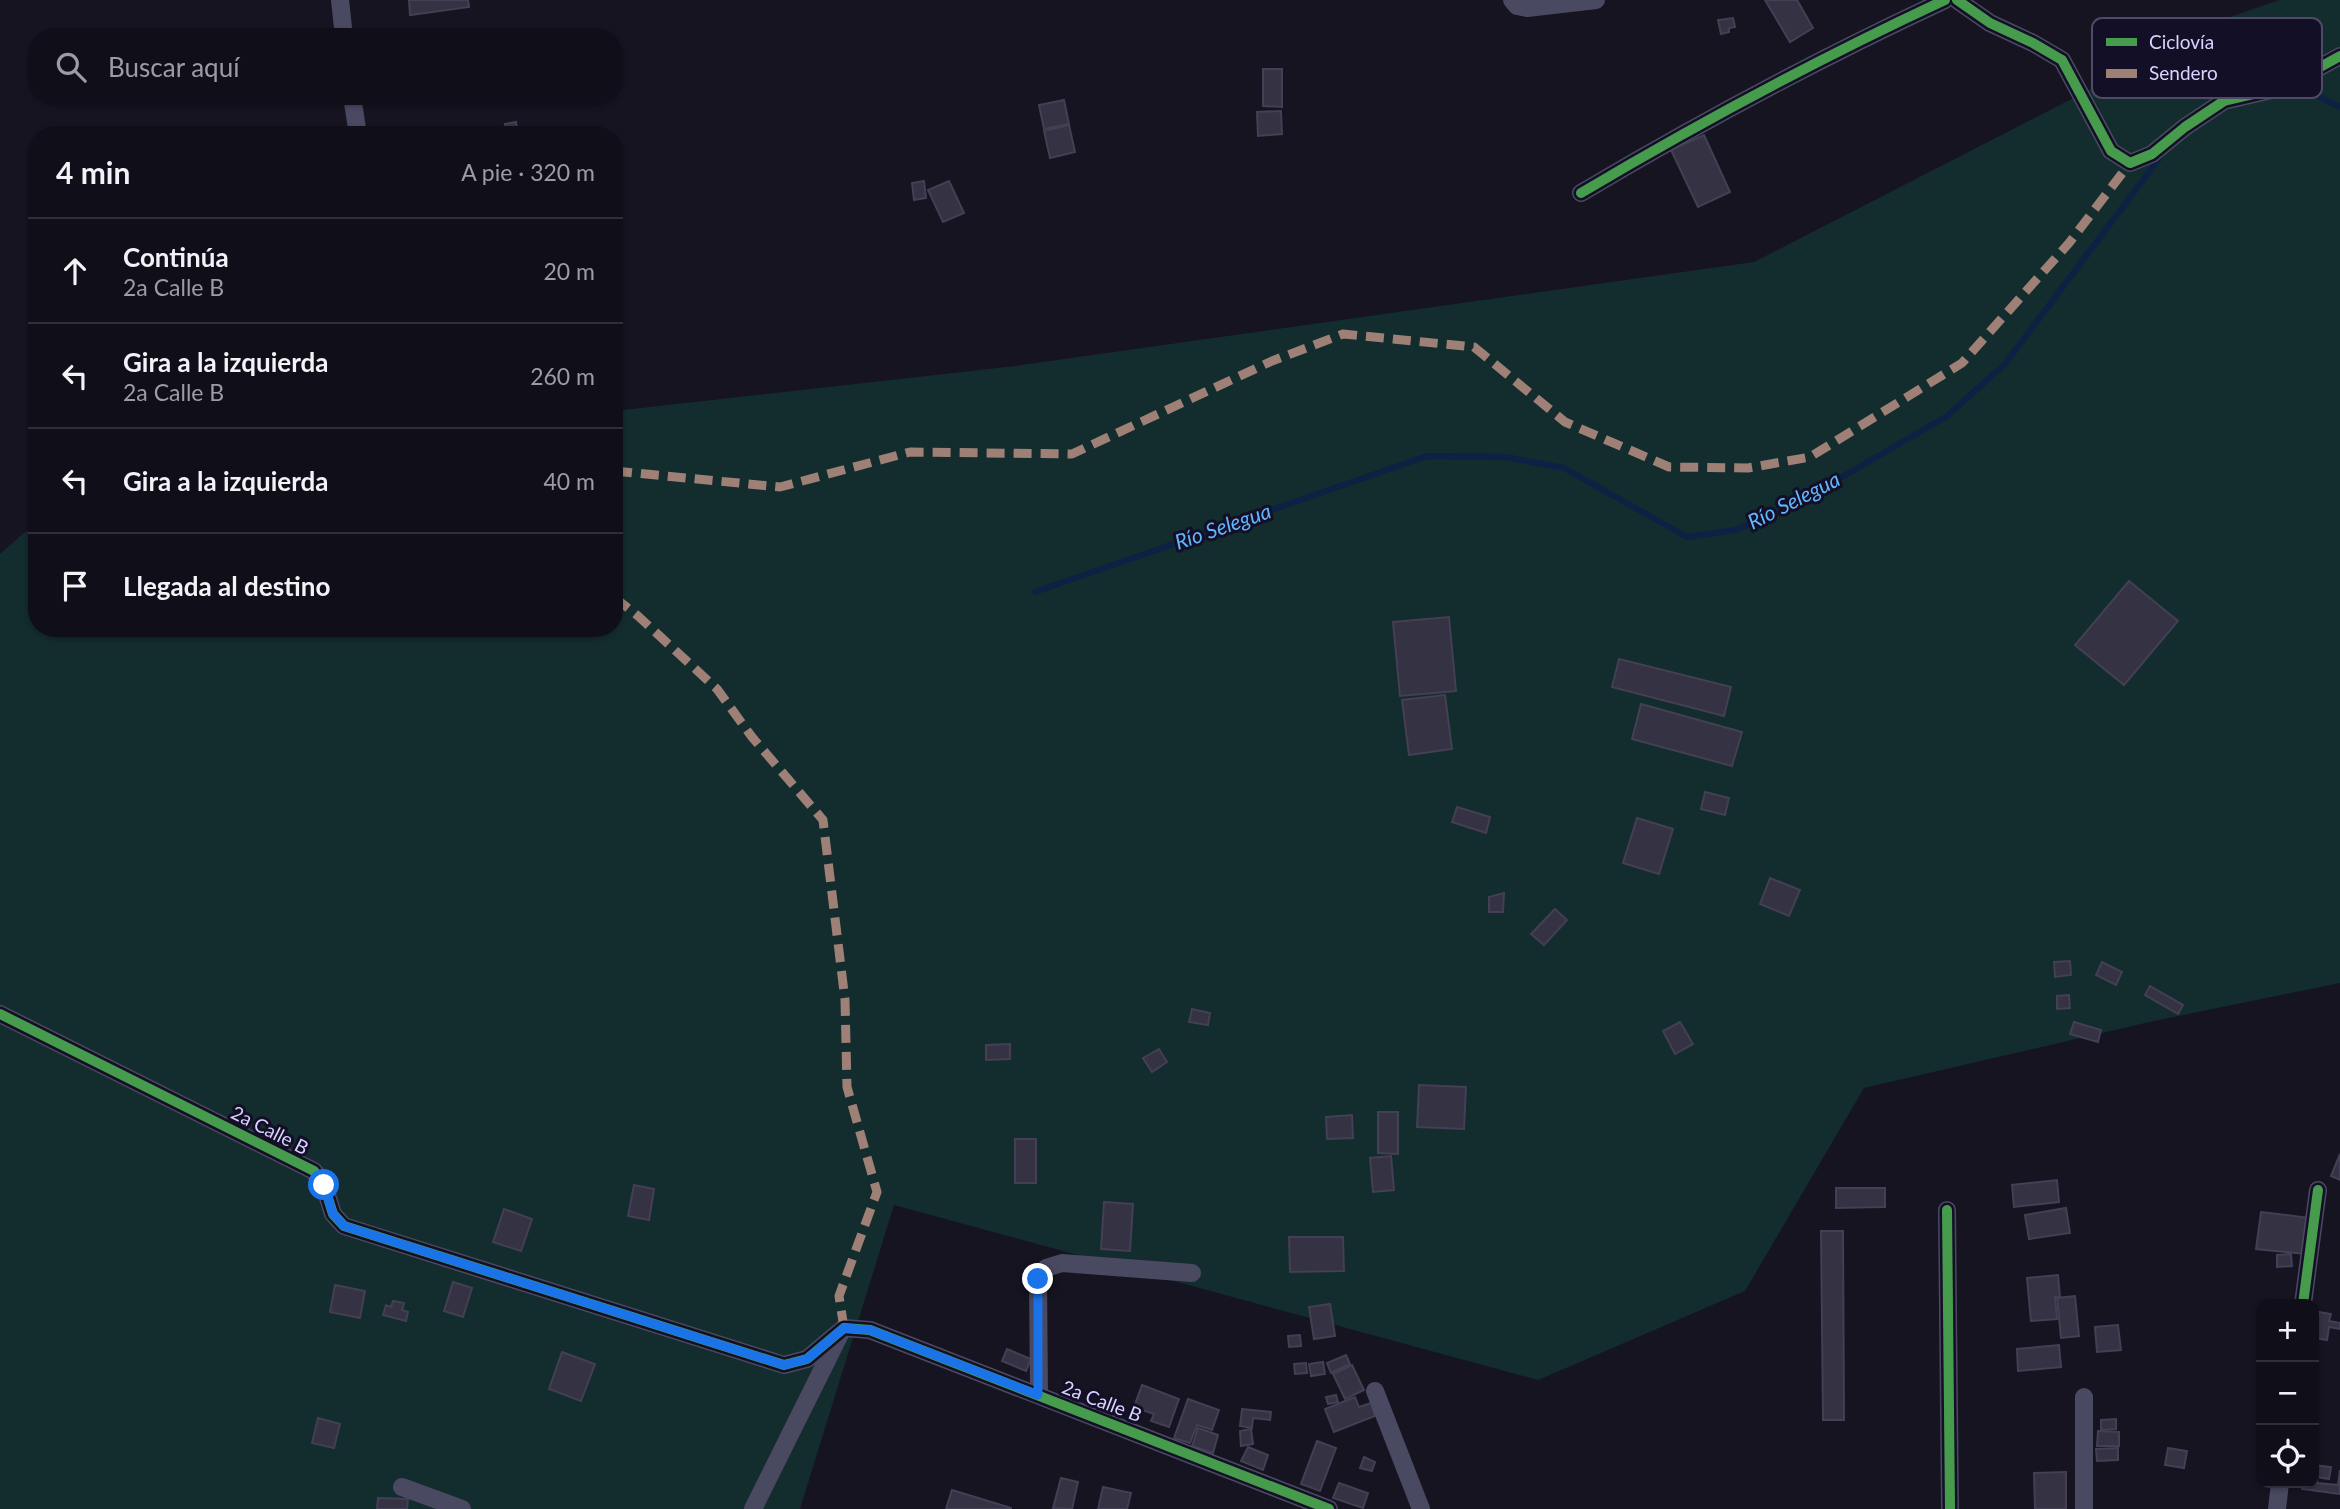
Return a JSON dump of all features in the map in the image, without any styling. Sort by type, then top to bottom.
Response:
[{"type":"street","points":[[340,0],[343,28]]},
{"type":"street","points":[[1511,0],[1517,6],[1527,8],[1597,0]]},
{"type":"street","points":[[1581,193],[1698,124],[1854,42],[1945,0]]},
{"type":"street","points":[[1958,0],[1990,23],[2062,60],[2111,151],[2130,163],[2152,154],[2185,127],[2224,101],[2235,98]]},
{"type":"street","points":[[2322,66],[2340,56]]},
{"type":"street","points":[[353,105],[357,126]]},
{"type":"street","name":"2a Calle B","points":[[0,1014],[314,1171],[324,1185],[333,1214],[344,1226],[784,1365],[807,1359],[844,1328],[870,1330],[1329,1509]]},
{"type":"street","points":[[2304,1299],[2318,1190]]},
{"type":"street","points":[[1947,1210],[1950,1509]]},
{"type":"street","points":[[1038,1395],[1038,1279],[1046,1268],[1062,1263],[1192,1273]]},
{"type":"street","points":[[753,1509],[844,1328]]},
{"type":"street","points":[[1375,1391],[1421,1509]]},
{"type":"street","points":[[2084,1397],[2084,1509]]},
{"type":"street","points":[[402,1487],[462,1509]]},
{"type":"street","points":[[2277,1509],[2279,1488]]},
{"type":"green space","points":[[2279,0],[2340,0],[2340,983],[2154,1021],[1864,1088],[1745,1291],[1538,1380],[894,1205],[800,1509],[0,1509],[0,554],[25,532],[28,531],[28,637],[623,637],[623,410],[1015,366],[1754,262],[2092,88],[2092,98],[2322,98],[2322,18],[2229,18]]},
{"type":"building","points":[[409,0],[468,0],[469,7],[410,15]]},
{"type":"building","points":[[1765,0],[1797,0],[1813,28],[1790,42]]},
{"type":"building","points":[[1733,18],[1735,27],[1721,34],[1718,20]]},
{"type":"building","points":[[1263,69],[1282,69],[1282,107],[1263,106]]},
{"type":"building","points":[[1064,100],[1069,124],[1044,129],[1039,105]]},
{"type":"building","points":[[1281,111],[1282,134],[1258,136],[1257,112]]},
{"type":"building","points":[[516,122],[517,126],[505,126]]},
{"type":"building","points":[[1069,125],[1075,152],[1050,158],[1044,131]]},
{"type":"building","points":[[1704,135],[1730,192],[1698,207],[1671,150]]},
{"type":"building","points":[[924,181],[926,198],[914,200],[912,183]]},
{"type":"building","points":[[949,181],[964,213],[943,222],[928,190]]},
{"type":"building","points":[[2129,581],[2178,621],[2124,685],[2075,645]]},
{"type":"building","points":[[1449,617],[1456,691],[1400,696],[1393,622]]},
{"type":"building","points":[[1619,659],[1731,687],[1724,716],[1612,687]]},
{"type":"building","points":[[1445,695],[1452,749],[1409,755],[1402,700]]},
{"type":"building","points":[[1641,704],[1742,732],[1732,766],[1632,739]]},
{"type":"building","points":[[1705,792],[1729,798],[1725,815],[1701,809]]},
{"type":"building","points":[[1457,807],[1490,817],[1486,833],[1452,822]]},
{"type":"building","points":[[1637,818],[1673,829],[1659,874],[1623,863]]},
{"type":"building","points":[[1770,878],[1800,890],[1789,916],[1760,904]]},
{"type":"building","points":[[1504,893],[1503,912],[1489,912],[1489,897]]},
{"type":"building","points":[[1555,909],[1567,920],[1544,945],[1531,934]]},
{"type":"building","points":[[2070,961],[2071,975],[2055,977],[2054,962]]},
{"type":"building","points":[[2102,962],[2122,972],[2116,985],[2096,975]]},
{"type":"building","points":[[2150,986],[2183,1005],[2178,1014],[2145,995]]},
{"type":"building","points":[[2069,995],[2070,1008],[2057,1009],[2057,996]]},
{"type":"building","points":[[1192,1009],[1210,1013],[1208,1025],[1189,1022]]},
{"type":"building","points":[[1680,1022],[1693,1044],[1675,1054],[1663,1031]]},
{"type":"building","points":[[2074,1022],[2101,1030],[2098,1042],[2070,1034]]},
{"type":"building","points":[[1010,1044],[1010,1059],[986,1060],[986,1045]]},
{"type":"building","points":[[1159,1049],[1167,1062],[1152,1072],[1143,1058]]},
{"type":"building","points":[[1419,1085],[1466,1087],[1464,1129],[1417,1127]]},
{"type":"building","points":[[1378,1112],[1398,1112],[1398,1154],[1378,1153]]},
{"type":"building","points":[[1352,1115],[1353,1138],[1327,1139],[1326,1117]]},
{"type":"building","points":[[1015,1139],[1036,1139],[1036,1183],[1015,1183]]},
{"type":"building","points":[[2340,1154],[2340,1180],[2331,1176]]},
{"type":"building","points":[[1391,1156],[1394,1190],[1373,1192],[1370,1158]]},
{"type":"building","points":[[2057,1180],[2059,1202],[2014,1207],[2012,1185]]},
{"type":"building","points":[[634,1185],[654,1189],[649,1220],[628,1216]]},
{"type":"building","points":[[1836,1188],[1885,1188],[1885,1207],[1836,1208]]},
{"type":"building","points":[[1104,1202],[1133,1204],[1130,1251],[1101,1249]]},
{"type":"building","points":[[2066,1208],[2070,1233],[2029,1239],[2025,1215]]},
{"type":"building","points":[[504,1209],[532,1219],[521,1251],[493,1242]]},
{"type":"building","points":[[2261,1212],[2310,1218],[2305,1254],[2256,1249]]},
{"type":"building","points":[[1821,1231],[1843,1231],[1844,1420],[1823,1420]]},
{"type":"building","points":[[1289,1237],[1343,1237],[1344,1271],[1290,1272]]},
{"type":"building","points":[[2291,1254],[2292,1266],[2277,1267],[2277,1255]]},
{"type":"building","points":[[2058,1275],[2060,1297],[2055,1297],[2057,1319],[2031,1321],[2027,1278]]},
{"type":"building","points":[[453,1282],[472,1288],[463,1317],[444,1311]]},
{"type":"building","points":[[335,1285],[365,1291],[360,1318],[330,1312]]},
{"type":"building","points":[[2075,1296],[2079,1336],[2061,1338],[2057,1298]]},
{"type":"building","points":[[393,1301],[404,1303],[402,1310],[408,1312],[406,1321],[383,1315],[386,1305],[391,1307]]},
{"type":"building","points":[[1330,1304],[1335,1336],[1314,1339],[1309,1307]]},
{"type":"building","points":[[2319,1312],[2331,1314],[2329,1321],[2340,1323],[2340,1329],[2329,1327],[2327,1340],[2319,1339]]},
{"type":"building","points":[[2118,1325],[2121,1350],[2097,1352],[2095,1327]]},
{"type":"building","points":[[1300,1335],[1301,1346],[1289,1347],[1288,1336]]},
{"type":"building","points":[[2059,1345],[2061,1367],[2018,1371],[2017,1349]]},
{"type":"building","points":[[1007,1349],[1031,1359],[1026,1371],[1002,1361]]},
{"type":"building","points":[[562,1352],[595,1364],[581,1401],[549,1389]]},
{"type":"building","points":[[1346,1355],[1350,1364],[1331,1373],[1327,1363]]},
{"type":"building","points":[[1323,1362],[1325,1374],[1311,1376],[1309,1364]]},
{"type":"building","points":[[1306,1363],[1307,1373],[1295,1374],[1294,1364]]},
{"type":"building","points":[[1352,1365],[1364,1390],[1345,1399],[1333,1374]]},
{"type":"building","points":[[1142,1385],[1179,1399],[1169,1427],[1151,1421],[1154,1414],[1134,1407]]},
{"type":"building","points":[[1336,1395],[1338,1402],[1328,1404],[1326,1397]]},
{"type":"building","points":[[1355,1397],[1359,1407],[1371,1403],[1375,1416],[1334,1432],[1325,1409]]},
{"type":"building","points":[[1188,1399],[1219,1410],[1212,1430],[1197,1425],[1190,1443],[1174,1438]]},
{"type":"building","points":[[1242,1409],[1271,1412],[1270,1420],[1253,1418],[1252,1428],[1240,1426]]},
{"type":"building","points":[[318,1418],[340,1424],[334,1448],[312,1443]]},
{"type":"building","points":[[2116,1419],[2116,1429],[2101,1430],[2101,1420]]},
{"type":"building","points":[[1198,1428],[1218,1435],[1213,1453],[1192,1446]]},
{"type":"building","points":[[1251,1429],[1253,1444],[1241,1446],[1240,1431]]},
{"type":"building","points":[[2098,1431],[2119,1432],[2119,1446],[2097,1446]]},
{"type":"building","points":[[1317,1441],[1336,1448],[1320,1491],[1301,1484]]},
{"type":"building","points":[[1248,1447],[1268,1455],[1263,1470],[1241,1461]]},
{"type":"building","points":[[2118,1448],[2118,1460],[2097,1461],[2096,1449]]},
{"type":"building","points":[[2168,1448],[2187,1451],[2184,1468],[2165,1465]]},
{"type":"building","points":[[1364,1457],[1375,1462],[1372,1471],[1360,1468]]},
{"type":"building","points":[[2319,1466],[2331,1467],[2329,1479],[2319,1477]]},
{"type":"building","points":[[2340,1470],[2340,1494],[2302,1489],[2319,1488],[2319,1483],[2338,1485]]},
{"type":"building","points":[[2066,1472],[2066,1509],[2035,1509],[2034,1473]]},
{"type":"building","points":[[1061,1478],[1078,1482],[1072,1509],[1053,1508]]},
{"type":"building","points":[[1339,1483],[1368,1493],[1363,1508],[1333,1498]]},
{"type":"building","points":[[1103,1487],[1131,1493],[1127,1509],[1098,1509]]},
{"type":"building","points":[[952,1490],[1011,1508],[1011,1509],[946,1509]]},
{"type":"building","points":[[378,1498],[408,1499],[407,1509],[377,1509]]},
{"type":"waterway","name":"Río Selegua","points":[[2322,98],[2340,107]]},
{"type":"waterway","name":"Río Selegua","points":[[1035,592],[1427,456],[1506,457],[1564,468],[1687,537],[1735,530],[1787,509],[1947,416],[2005,364],[2161,156]]},
{"type":"marked path","points":[[623,472],[780,487],[910,452],[1072,454],[1272,361],[1343,334],[1474,347],[1565,422],[1669,467],[1748,468],[1810,457],[1962,363],[2069,243],[2130,163]]},
{"type":"marked path","points":[[623,604],[717,689],[752,737],[823,820],[845,1000],[847,1087],[877,1192],[839,1296],[844,1328]]},
{"type":"cycle path","points":[[1581,193],[1760,92],[1945,0]]},
{"type":"cycle path","points":[[1957,0],[1990,23],[2062,60],[2111,151],[2130,163],[2152,154],[2185,127],[2224,101],[2237,98]]},
{"type":"cycle path","points":[[2322,66],[2340,56]]},
{"type":"cycle path","points":[[0,1014],[314,1171],[324,1185],[333,1214],[344,1226],[784,1365],[807,1359],[844,1328],[870,1330],[1329,1509]]},
{"type":"cycle path","points":[[2304,1299],[2318,1190]]},
{"type":"cycle path","points":[[1947,1210],[1950,1509]]},
{"type":"route","points":[[324,1185],[333,1214],[344,1226],[784,1365],[807,1359],[844,1328],[870,1330],[1038,1395],[1038,1279]]}]
